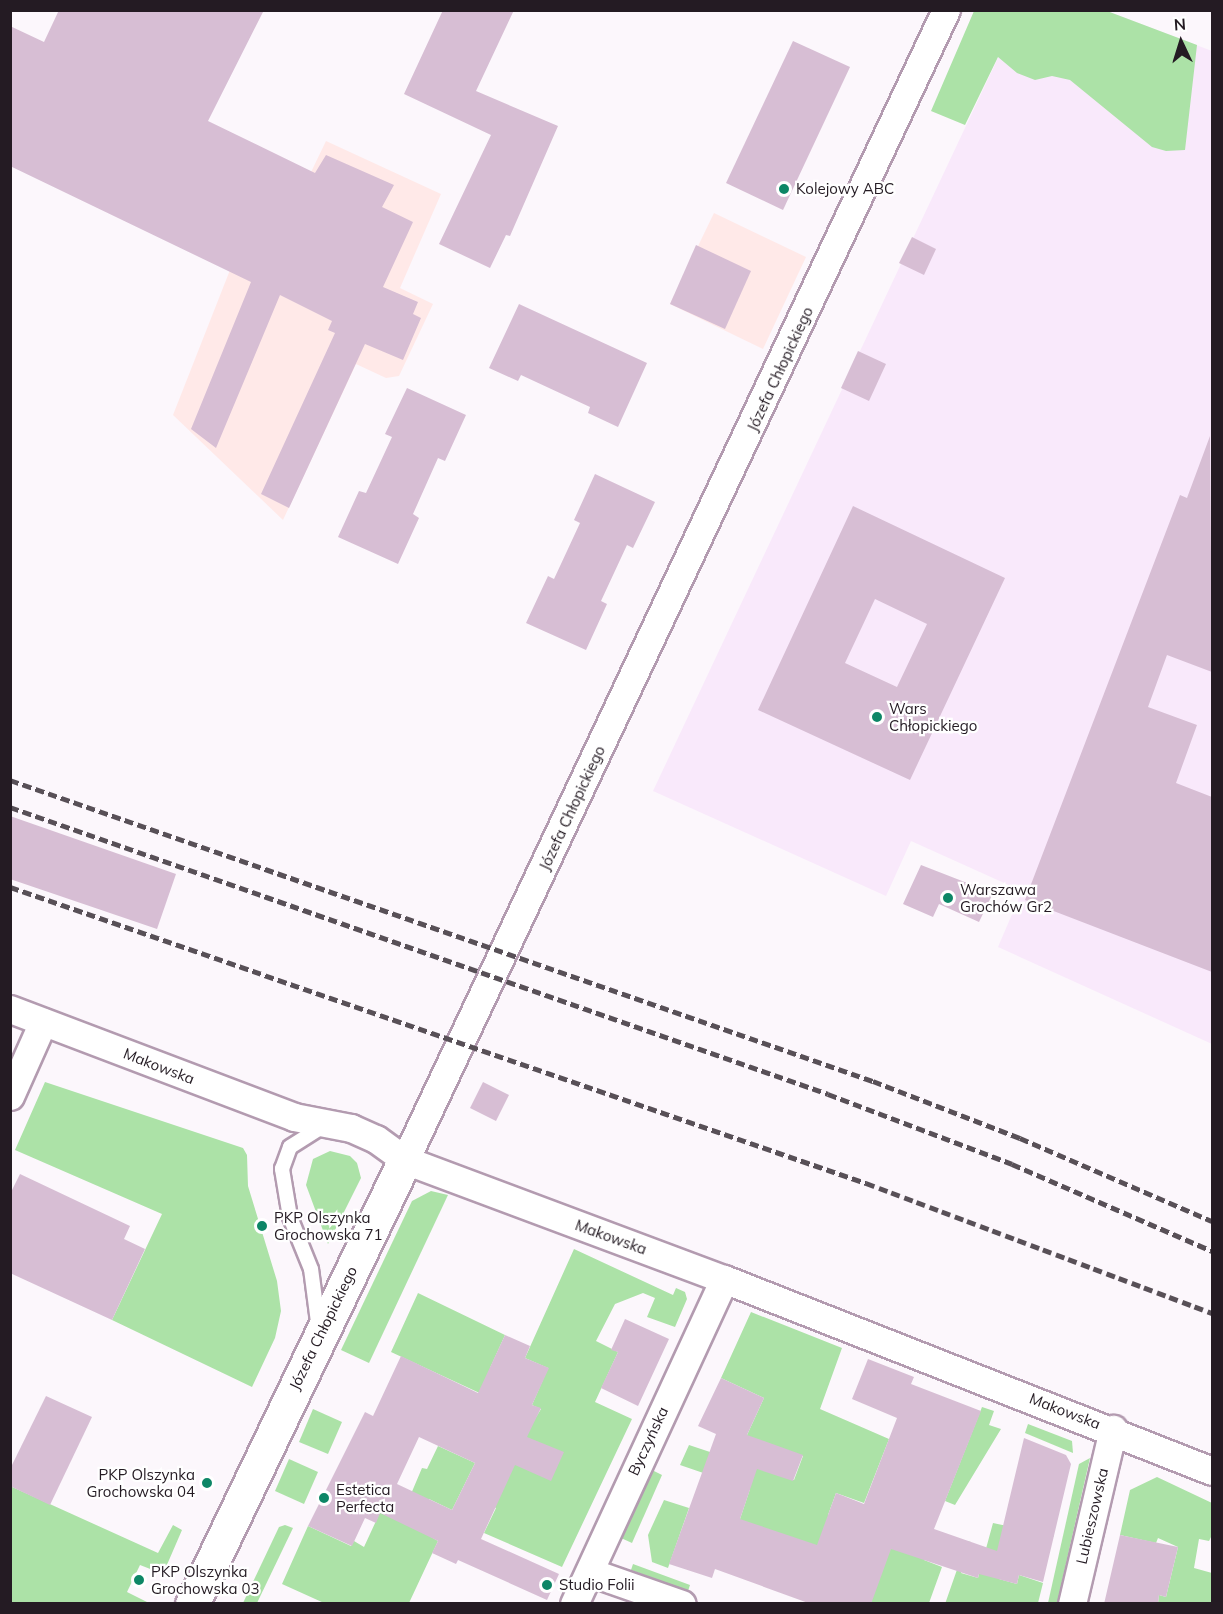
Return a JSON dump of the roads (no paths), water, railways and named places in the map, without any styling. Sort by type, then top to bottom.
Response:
[{"type":"street","name":"Józefa Chłopickiego","points":[[192,1604],[405,1160],[946,10]]},
{"type":"street","name":"Makowska","points":[[10,1009],[294,1117],[332,1121],[376,1139],[405,1160],[724,1278],[1113,1429],[1212,1471]]},
{"type":"street","points":[[10,1096],[43,1022]]},
{"type":"street","name":"Byczyńska","points":[[574,1604],[724,1278]]},
{"type":"street","name":"Lubieszowska","points":[[1072,1604],[1113,1429]]},
{"type":"street","points":[[590,1572],[682,1604]]},
{"type":"lane","points":[[314,1347],[319,1316],[317,1296],[311,1269],[290,1217],[282,1169],[290,1147],[332,1121]]},
{"type":"railway","points":[[10,780],[873,1081],[1020,1138],[1212,1221]]},
{"type":"railway","points":[[10,807],[828,1094],[1012,1164],[1212,1251]]},
{"type":"railway","points":[[10,887],[866,1183],[1212,1313]]},
{"type":"place","name":"Kolejowy ABC","points":[[784,189]]},
{"type":"place","name":"Wars Chłopickiego","points":[[877,717]]},
{"type":"place","name":"Warszawa Grochów Gr2","points":[[948,898]]},
{"type":"place","name":"PKP Olszynka Grochowska 71","points":[[262,1226]]},
{"type":"place","name":"PKP Olszynka Grochowska 04","points":[[207,1483]]},
{"type":"place","name":"Estetica Perfecta","points":[[324,1498]]},
{"type":"place","name":"PKP Olszynka Grochowska 03","points":[[139,1580]]},
{"type":"place","name":"Studio Folii","points":[[547,1585]]}]
